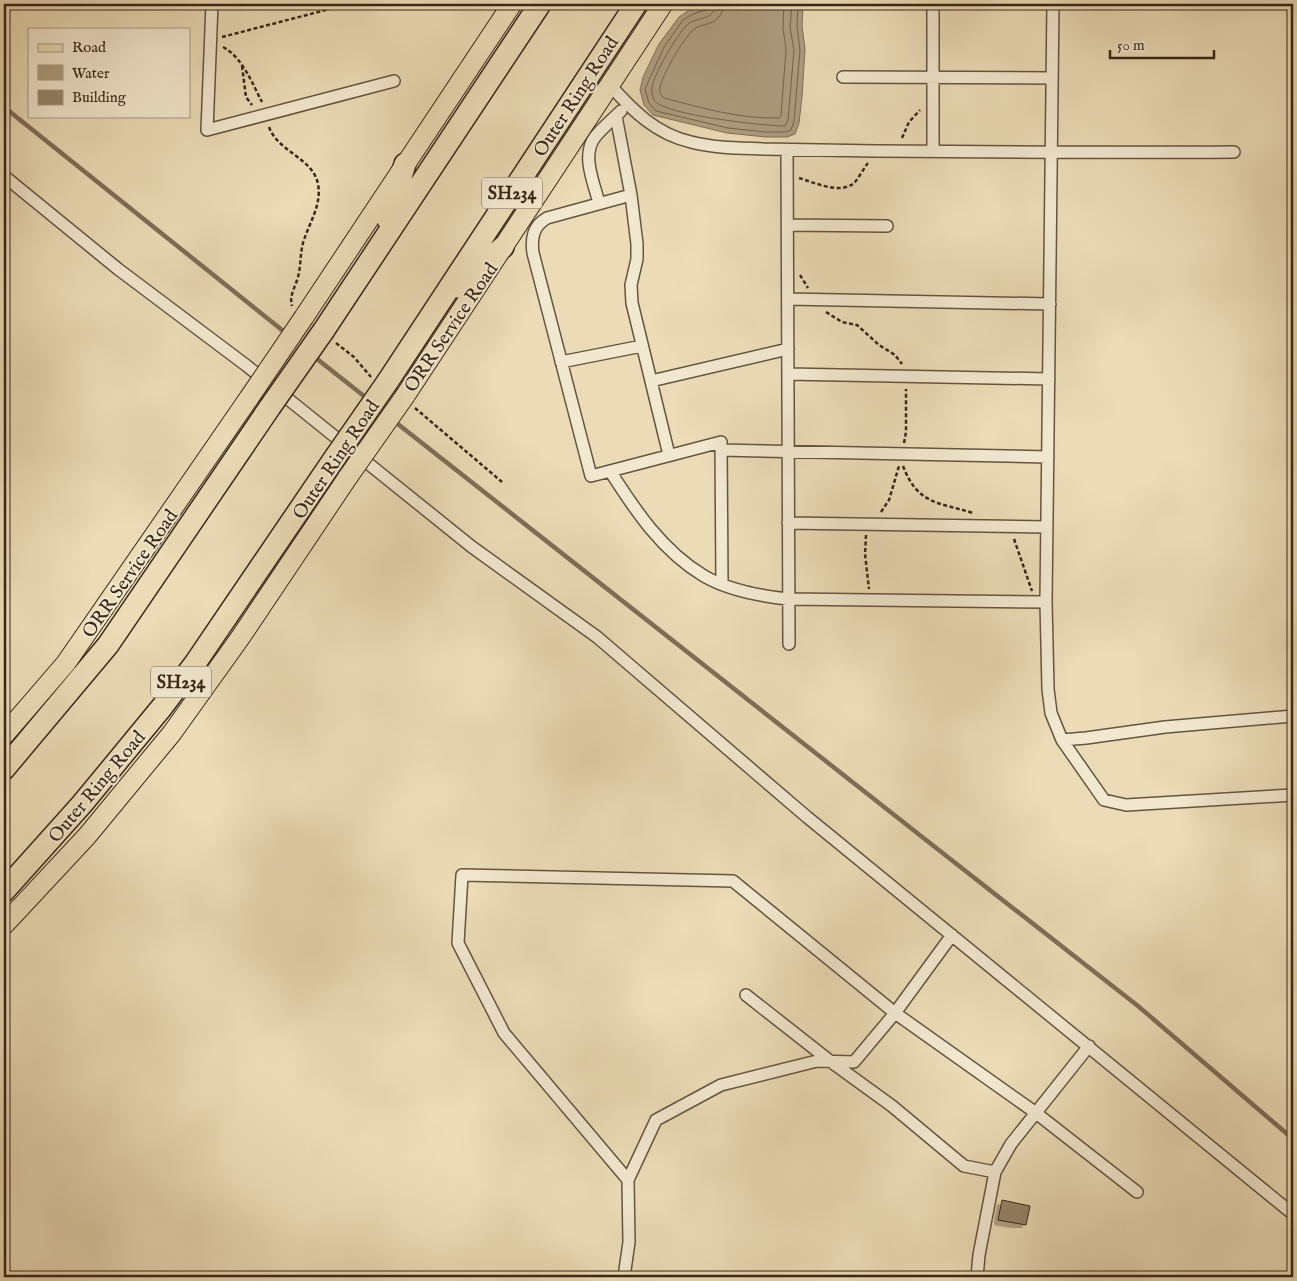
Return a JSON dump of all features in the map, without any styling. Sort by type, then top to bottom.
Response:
[{"type":"highway","points":[[4,769],[108,646],[324,330],[540,4]]},
{"type":"highway","name":"Outer Ring Road","points":[[4,891],[82,804],[162,707],[196,662],[388,381],[636,4]]},
{"type":"highway","points":[[381,244],[405,164]]},
{"type":"highway","points":[[438,304],[503,247]]},
{"type":"main road","name":"ORR Service Road","points":[[4,735],[66,663],[304,317],[512,4]]},
{"type":"main road","name":"ORR Service Road","points":[[4,925],[87,836],[172,733],[257,614],[348,477],[405,396],[663,4]]},
{"type":"street","points":[[212,4],[207,130],[394,81]]},
{"type":"street","points":[[933,4],[933,152]]},
{"type":"street","points":[[1053,4],[1046,602],[1048,689],[1052,713],[1062,740],[1104,800],[1126,805],[1293,795]]},
{"type":"street","points":[[843,76],[1052,78]]},
{"type":"street","points":[[610,85],[627,105],[658,130],[691,142],[731,148],[1051,153],[1234,152]]},
{"type":"street","points":[[599,203],[589,162],[589,152],[595,137],[627,105]]},
{"type":"street","points":[[616,116],[631,195],[637,259],[632,285],[632,303],[669,455]]},
{"type":"street","points":[[788,150],[788,644]]},
{"type":"street","points":[[4,176],[118,268],[247,366],[472,547],[596,638],[807,817],[1293,1214]]},
{"type":"street","points":[[631,195],[546,218],[536,227],[532,237],[533,253],[591,476],[721,442],[722,584]]},
{"type":"street","points":[[788,225],[887,226]]},
{"type":"street","points":[[788,299],[1050,304]]},
{"type":"street","points":[[561,362],[642,346]]},
{"type":"street","points":[[651,381],[788,349]]},
{"type":"street","points":[[788,374],[1049,379]]},
{"type":"street","points":[[721,450],[1048,457]]},
{"type":"street","points":[[610,471],[641,518],[669,549],[704,576],[722,584],[770,597],[788,599],[1046,602]]},
{"type":"street","points":[[788,523],[1047,527]]},
{"type":"street","points":[[1062,740],[1165,726],[1293,716]]},
{"type":"street","points":[[628,1180],[504,1033],[458,944],[462,875],[732,881],[894,1013],[1036,1113],[1137,1192]]},
{"type":"street","points":[[624,1277],[629,1242],[628,1180],[656,1120],[722,1085],[817,1061],[854,1062],[894,1013],[952,935]]},
{"type":"street","points":[[746,995],[830,1061],[892,1106],[964,1166],[995,1172]]},
{"type":"street","points":[[977,1277],[995,1172],[1011,1144],[1089,1046]]},
{"type":"path","points":[[210,40],[349,4]]},
{"type":"path","points":[[242,65],[246,98],[271,131]]},
{"type":"path","points":[[788,174],[832,188],[854,183],[872,158],[889,151],[903,137],[909,122],[933,98]]},
{"type":"path","points":[[797,269],[814,299],[826,312],[842,322],[857,324],[879,345],[895,355],[904,368],[906,376],[906,432],[902,453],[889,500],[866,534],[866,570],[869,580],[867,600]]},
{"type":"water","points":[[715,4],[803,4],[802,26],[805,49],[799,123],[795,134],[787,137],[766,137],[727,133],[653,115],[644,105],[640,90],[643,77],[659,44],[679,17],[691,9]]},
{"type":"building","points":[[1002,1200],[1030,1206],[1026,1225],[998,1220]]},
{"type":"waterway","points":[[4,107],[287,334]]},
{"type":"waterway","points":[[312,355],[369,400]]},
{"type":"waterway","points":[[394,421],[1138,1006],[1293,1139]]}]
